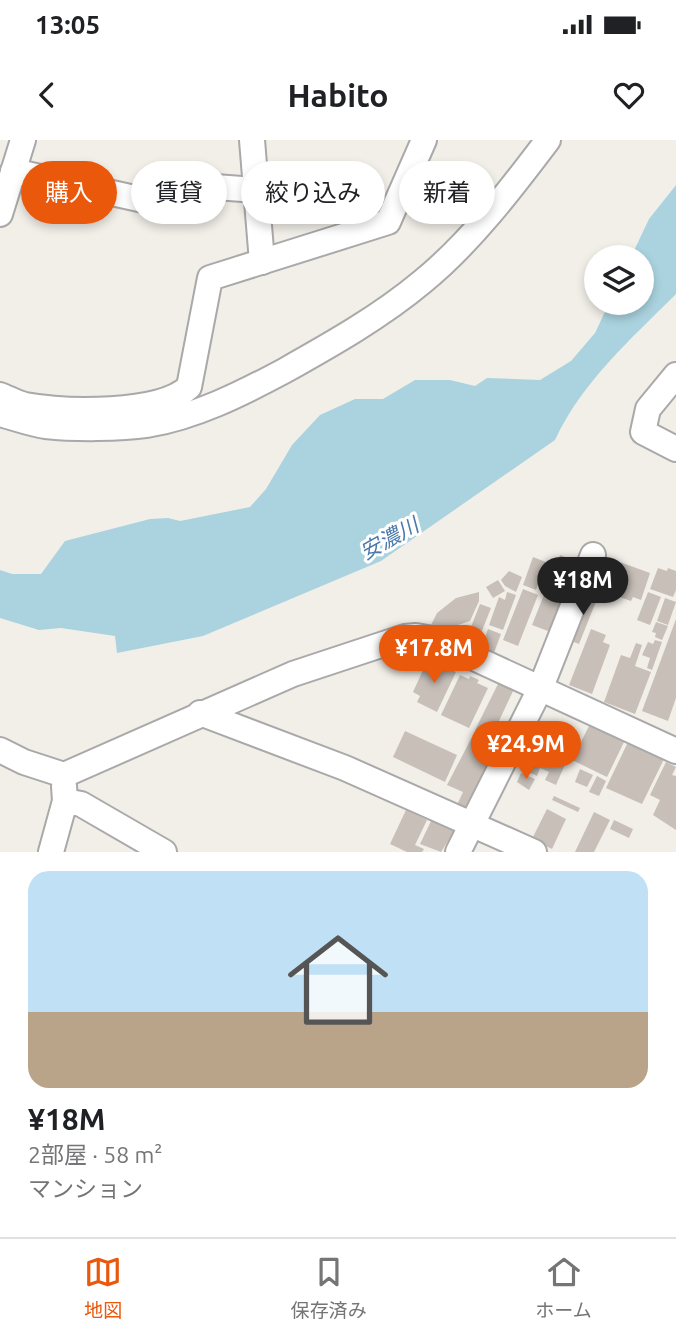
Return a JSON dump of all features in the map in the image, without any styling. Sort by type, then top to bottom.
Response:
[{"type":"street","points":[[0,214],[7,181],[23,140]]},
{"type":"street","points":[[252,140],[254,161]]},
{"type":"street","points":[[0,395],[24,405],[111,409],[168,400],[189,387],[210,278],[388,222],[424,140]]},
{"type":"street","points":[[0,414],[46,426],[148,425],[219,403],[267,380],[329,346],[423,281],[508,192],[548,140]]},
{"type":"street","points":[[7,181],[157,202],[162,183],[241,189]]},
{"type":"street","points":[[258,224],[261,262]]},
{"type":"street","points":[[676,375],[648,409],[643,432],[676,449]]},
{"type":"street","points":[[458,852],[541,687],[593,555]]},
{"type":"street","points":[[0,750],[24,762],[64,775],[293,674],[382,643],[416,636],[433,639],[676,751]]},
{"type":"street","points":[[200,713],[345,768],[534,852]]},
{"type":"street","points":[[51,852],[65,801],[64,775]]},
{"type":"street","points":[[65,801],[81,804],[164,852]]},
{"type":"water","name":"安濃川","points":[[676,185],[676,294],[593,380],[555,440],[381,561],[203,636],[117,653],[115,636],[61,628],[39,630],[0,618],[0,570],[12,574],[41,574],[65,541],[150,519],[168,518],[180,521],[250,507],[266,489],[292,445],[320,415],[355,399],[383,399],[415,380],[450,380],[475,386],[487,378],[540,380],[571,361],[595,333],[603,315],[654,315],[654,245],[637,245],[649,219]]},
{"type":"building","points":[[560,555],[583,564],[575,586],[564,582],[558,598],[569,602],[556,634],[532,625]]},
{"type":"building","points":[[533,557],[551,564],[546,575],[542,574],[536,590],[523,585]]},
{"type":"building","points":[[617,561],[650,573],[641,600],[633,597],[631,601],[614,595],[616,591],[608,588]]},
{"type":"building","points":[[658,568],[676,571],[676,590],[673,597],[650,589]]},
{"type":"building","points":[[509,571],[522,577],[516,592],[505,586],[501,580]]},
{"type":"building","points":[[498,580],[505,591],[493,598],[486,587]]},
{"type":"building","points":[[523,589],[538,595],[518,646],[503,640]]},
{"type":"building","points":[[587,589],[599,594],[579,644],[566,639]]},
{"type":"building","points":[[479,592],[479,601],[470,621],[455,626],[451,637],[429,629],[437,613],[456,598]]},
{"type":"building","points":[[507,592],[516,595],[503,630],[489,625],[499,597],[505,600]]},
{"type":"building","points":[[648,592],[661,597],[650,625],[637,620]]},
{"type":"building","points":[[665,598],[676,602],[668,625],[657,621]]},
{"type":"building","points":[[480,604],[491,608],[478,641],[467,637]]},
{"type":"building","points":[[676,619],[676,698],[668,721],[642,711]]},
{"type":"building","points":[[656,622],[668,626],[662,640],[652,632]]},
{"type":"building","points":[[488,629],[501,634],[494,653],[481,648]]},
{"type":"building","points":[[591,629],[606,635],[603,642],[610,645],[592,694],[569,685]]},
{"type":"building","points":[[655,640],[662,642],[652,670],[647,668],[650,658],[642,655],[648,642],[653,644]]},
{"type":"building","points":[[636,643],[642,645],[635,666],[651,672],[635,714],[604,702],[621,655],[630,658]]},
{"type":"building","points":[[428,659],[456,672],[437,712],[417,702],[420,696],[413,692]]},
{"type":"building","points":[[460,675],[479,680],[477,683],[488,688],[469,728],[441,715]]},
{"type":"building","points":[[499,682],[514,689],[491,738],[475,730]]},
{"type":"building","points":[[590,724],[625,740],[607,777],[572,760]]},
{"type":"building","points":[[405,731],[457,755],[445,782],[393,757]]},
{"type":"building","points":[[481,736],[493,742],[484,761],[490,764],[468,810],[457,805],[463,792],[447,785],[472,737],[478,740]]},
{"type":"building","points":[[628,742],[664,759],[642,804],[606,788]]},
{"type":"building","points":[[547,750],[567,760],[556,785],[545,780],[549,772],[540,768],[537,776],[523,769],[530,756],[542,762]]},
{"type":"building","points":[[666,762],[676,767],[672,775],[676,776],[676,830],[653,815],[660,800],[650,795]]},
{"type":"building","points":[[580,769],[593,775],[587,787],[575,782]]},
{"type":"building","points":[[521,773],[535,779],[529,790],[517,782]]},
{"type":"building","points":[[597,776],[606,781],[599,796],[589,792]]},
{"type":"building","points":[[554,796],[580,808],[578,812],[552,800]]},
{"type":"building","points":[[547,809],[566,819],[552,849],[532,839]]},
{"type":"building","points":[[406,810],[427,820],[415,845],[424,849],[422,852],[407,852],[390,844]]},
{"type":"building","points":[[594,812],[610,820],[594,852],[575,852]]},
{"type":"building","points":[[433,817],[456,828],[441,852],[420,844]]},
{"type":"building","points":[[614,820],[633,829],[629,838],[610,829]]}]
